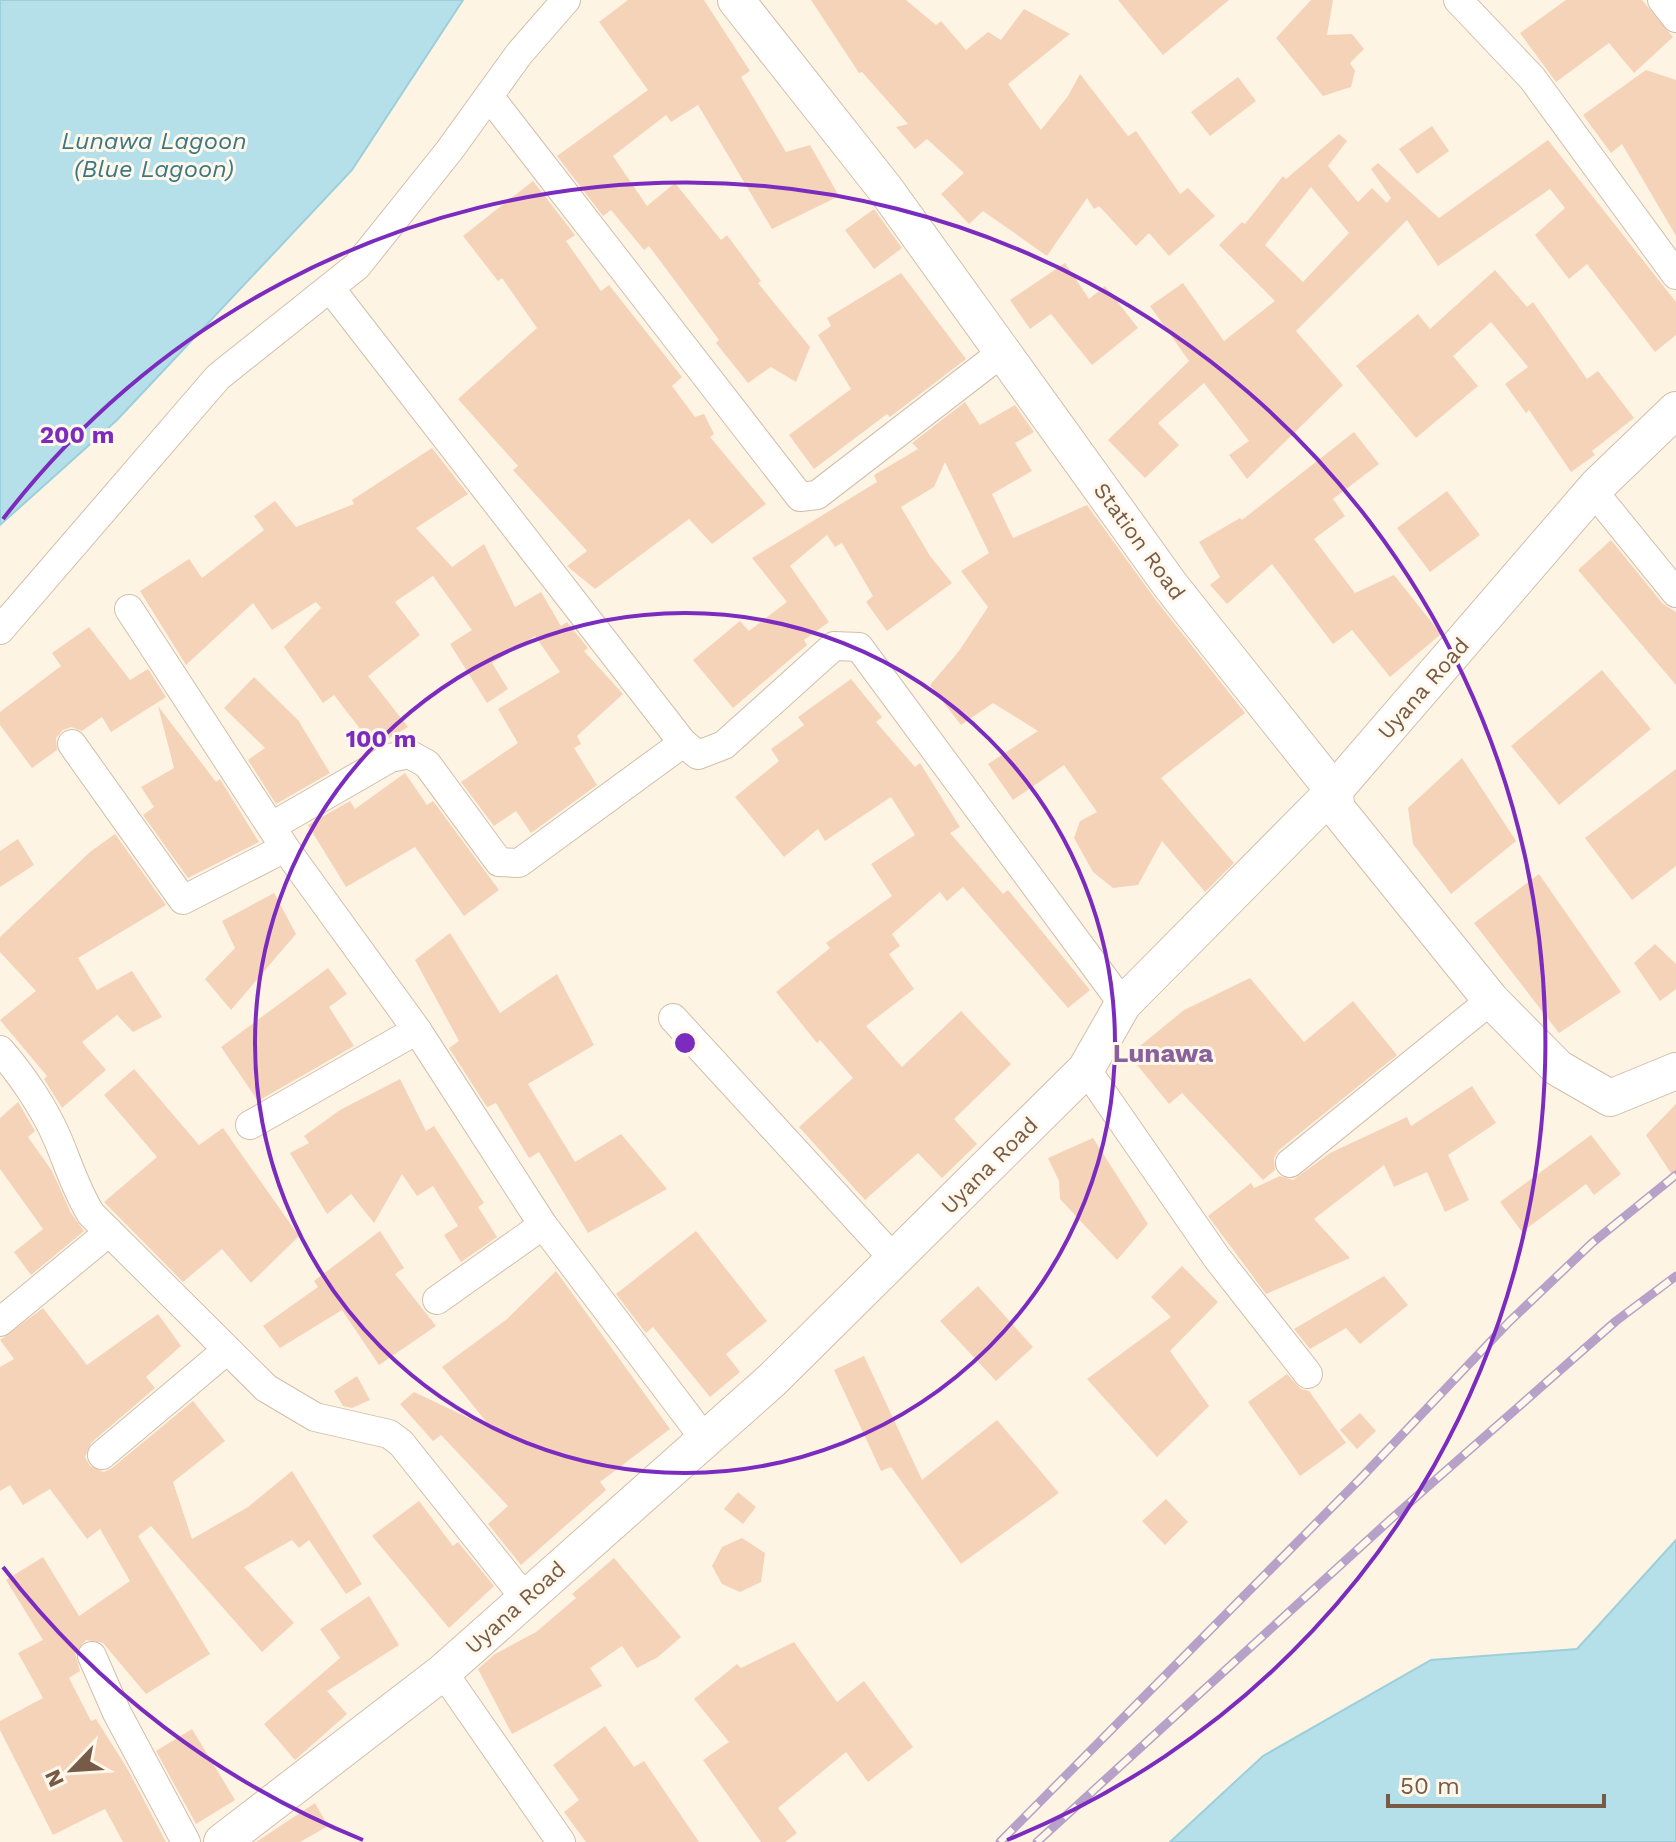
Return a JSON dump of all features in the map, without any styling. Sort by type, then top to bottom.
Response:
[{"type":"street","points":[[0,630],[218,377],[357,266],[566,0]]},
{"type":"street","name":"Station Road","points":[[736,0],[886,190],[1171,586],[1334,791],[1337,809],[1491,1000],[1558,1068],[1610,1098],[1676,1071]]},
{"type":"street","points":[[1458,0],[1532,78],[1676,275]]},
{"type":"street","points":[[1662,0],[1676,18]]},
{"type":"street","points":[[489,96],[800,497],[817,495],[1004,351]]},
{"type":"street","points":[[330,288],[683,743],[698,755],[724,745],[834,646],[859,647],[1123,1004]]},
{"type":"street","name":"Uyana Road","points":[[222,1842],[443,1672],[772,1380],[1086,1069],[1123,1004],[1334,791],[1597,486],[1676,410]]},
{"type":"street","points":[[1597,486],[1594,492],[1676,593]]},
{"type":"street","points":[[129,609],[279,837],[417,1030],[543,1225],[704,1438]]},
{"type":"street","points":[[72,744],[183,900],[390,758],[409,754],[427,764],[499,862],[519,863],[683,743]]},
{"type":"street","points":[[1290,1163],[1491,1000]]},
{"type":"street","points":[[673,1018],[894,1259]]},
{"type":"street","points":[[250,1125],[417,1030]]},
{"type":"street","points":[[4,1062],[58,1138],[75,1189],[91,1214],[266,1388],[315,1417],[389,1434],[401,1443],[525,1598]]},
{"type":"street","points":[[1086,1069],[1217,1258],[1308,1374]]},
{"type":"street","points":[[437,1300],[543,1225]]},
{"type":"street","points":[[0,1322],[109,1232]]},
{"type":"street","points":[[102,1455],[227,1350]]},
{"type":"street","points":[[92,1656],[117,1713],[186,1842]]},
{"type":"street","points":[[443,1672],[561,1842]]},
{"type":"water","name":"Lunawa Lagoon (Blue Lagoon)","points":[[0,0],[463,0],[352,170],[117,420],[0,525]]},
{"type":"water","points":[[1676,1540],[1676,1842],[1170,1842],[1263,1756],[1431,1660],[1577,1649]]},
{"type":"building","points":[[628,0],[704,0],[750,71],[741,77],[786,152],[810,145],[839,196],[772,229],[698,105],[671,122],[666,115],[613,156],[647,206],[675,183],[721,240],[727,235],[761,281],[758,283],[810,347],[796,382],[771,367],[748,383],[716,343],[719,340],[649,246],[644,250],[611,210],[603,216],[557,156],[648,90],[599,22]]},
{"type":"building","points":[[811,0],[906,0],[936,25],[941,21],[966,50],[988,32],[1001,40],[1024,9],[1070,34],[1008,84],[1041,130],[1068,96],[1080,74],[1128,136],[1136,131],[1180,194],[1188,188],[1215,216],[1169,256],[1149,233],[1136,246],[1099,206],[1094,209],[1087,198],[1047,256],[983,211],[969,224],[941,194],[964,173],[927,139],[915,149],[896,127],[908,124],[862,72],[859,73]]},
{"type":"building","points":[[1118,0],[1229,0],[1163,55]]},
{"type":"building","points":[[1311,0],[1333,0],[1327,35],[1352,34],[1364,49],[1350,63],[1355,71],[1351,87],[1323,96],[1276,38]]},
{"type":"building","points":[[1566,0],[1642,0],[1673,37],[1634,73],[1609,43],[1556,82],[1520,33]]},
{"type":"building","points":[[1646,70],[1676,80],[1676,236],[1622,144],[1611,153],[1583,115]]},
{"type":"building","points":[[1238,77],[1256,101],[1210,136],[1191,112]]},
{"type":"building","points":[[1432,126],[1449,151],[1417,174],[1399,149]]},
{"type":"building","points":[[1339,134],[1347,141],[1328,166],[1358,202],[1372,188],[1387,203],[1391,198],[1371,169],[1378,163],[1439,218],[1548,140],[1676,302],[1676,335],[1655,352],[1587,264],[1569,279],[1535,235],[1565,208],[1550,189],[1438,266],[1407,220],[1296,331],[1343,385],[1247,479],[1229,455],[1249,441],[1204,383],[1158,423],[1179,445],[1145,478],[1108,440],[1189,361],[1150,306],[1183,283],[1224,341],[1275,301],[1219,245],[1242,222],[1245,224],[1283,176],[1286,179]],"holes":[[[1311,187],[1349,233],[1303,282],[1265,245]]]},
{"type":"building","points":[[533,181],[575,235],[566,241],[601,291],[609,285],[682,377],[672,386],[695,417],[704,414],[714,434],[710,437],[766,504],[712,544],[689,519],[595,589],[567,566],[587,551],[513,470],[518,466],[458,399],[537,328],[502,278],[498,281],[463,236]]},
{"type":"building","points":[[874,209],[902,248],[874,269],[845,230]]},
{"type":"building","points":[[1065,263],[1089,299],[1105,286],[1138,328],[1092,365],[1051,314],[1030,329],[1010,300]]},
{"type":"building","points":[[1495,270],[1527,307],[1533,302],[1587,379],[1598,371],[1634,418],[1592,451],[1595,455],[1571,472],[1529,410],[1526,413],[1505,384],[1528,367],[1491,322],[1453,356],[1478,386],[1416,438],[1356,366],[1418,314],[1430,329]]},
{"type":"building","points":[[901,273],[966,359],[890,417],[887,414],[814,469],[789,435],[851,389],[818,335],[831,326],[827,318]]},
{"type":"building","points":[[965,402],[980,425],[1015,405],[1034,432],[1015,443],[1032,471],[992,494],[1013,538],[1087,505],[1155,599],[1245,713],[1161,778],[1234,863],[1205,892],[1162,841],[1138,885],[1113,888],[1093,872],[1074,838],[1080,821],[1097,812],[1064,765],[1013,800],[988,764],[1038,731],[993,703],[961,725],[930,685],[959,651],[988,607],[961,571],[989,553],[945,462],[934,487],[901,507],[930,556],[952,583],[887,631],[866,602],[873,596],[842,543],[835,547],[827,535],[790,566],[829,622],[804,640],[807,645],[733,708],[693,660],[740,621],[749,631],[787,602],[752,558],[877,482],[874,475],[918,449],[912,443]]},
{"type":"building","points":[[1354,432],[1379,464],[1333,499],[1345,516],[1314,539],[1355,593],[1394,575],[1441,634],[1390,677],[1352,630],[1333,644],[1272,564],[1227,604],[1210,585],[1220,577],[1199,542],[1240,518],[1242,520]]},
{"type":"building","points":[[432,448],[468,494],[416,528],[452,567],[484,544],[515,607],[541,592],[561,626],[567,622],[588,648],[584,651],[623,694],[577,736],[581,744],[574,748],[597,785],[531,833],[516,811],[494,826],[461,782],[518,743],[498,709],[560,672],[535,636],[492,663],[508,689],[487,703],[450,644],[472,630],[433,576],[395,602],[420,635],[368,676],[408,727],[374,747],[334,695],[323,703],[284,647],[321,608],[316,602],[272,630],[253,603],[186,665],[140,591],[189,559],[202,578],[264,530],[254,516],[275,501],[296,527],[354,504],[352,500]]},
{"type":"building","points":[[1447,491],[1480,535],[1430,572],[1397,528]]},
{"type":"building","points":[[1611,540],[1663,604],[1676,612],[1676,685],[1578,570]]},
{"type":"building","points":[[89,627],[130,680],[148,669],[166,697],[111,732],[102,717],[82,731],[71,727],[63,730],[56,738],[57,750],[32,768],[0,725],[0,712],[61,666],[52,653]]},
{"type":"building","points":[[1602,670],[1651,729],[1559,805],[1511,746]]},
{"type":"building","points":[[254,677],[298,720],[330,773],[276,804],[248,760],[265,748],[224,708]]},
{"type":"building","points":[[851,679],[882,717],[876,722],[915,767],[920,763],[960,827],[950,833],[1003,894],[1008,890],[1090,990],[1068,1008],[963,887],[947,901],[940,892],[892,934],[900,946],[889,954],[914,989],[866,1026],[902,1067],[961,1011],[1011,1064],[954,1119],[977,1144],[942,1178],[918,1153],[865,1200],[799,1127],[853,1078],[820,1040],[817,1043],[776,992],[830,948],[826,943],[892,896],[871,864],[915,835],[891,797],[825,841],[818,829],[784,857],[735,797],[779,761],[771,749],[804,725],[798,717]]},
{"type":"building","points":[[158,706],[216,782],[220,779],[259,842],[188,878],[143,815],[154,807],[141,787],[174,768]]},
{"type":"building","points":[[1462,758],[1516,841],[1451,894],[1413,844],[1408,808]]},
{"type":"building","points":[[1676,769],[1676,866],[1632,900],[1585,838]]},
{"type":"building","points":[[405,773],[427,805],[433,801],[499,890],[464,916],[415,847],[346,887],[308,825],[350,801],[355,809]]},
{"type":"building","points":[[115,834],[166,905],[78,958],[97,990],[132,971],[162,1017],[133,1032],[117,1015],[82,1042],[106,1070],[62,1108],[44,1079],[47,1076],[0,1020],[36,991],[0,952],[0,937],[90,852]]},
{"type":"building","points":[[18,839],[34,865],[0,887],[0,851]]},
{"type":"building","points":[[1539,874],[1621,992],[1559,1033],[1474,923]]},
{"type":"building","points":[[274,893],[296,934],[231,1010],[205,979],[235,948],[222,921]]},
{"type":"building","points":[[450,933],[500,1013],[557,974],[594,1045],[528,1084],[575,1162],[621,1134],[667,1189],[588,1233],[539,1152],[529,1158],[496,1103],[487,1107],[449,1048],[459,1041],[415,960]]},
{"type":"building","points":[[1655,944],[1676,964],[1676,989],[1660,1001],[1634,963]]},
{"type":"building","points":[[328,968],[347,994],[329,1007],[354,1046],[258,1101],[221,1047]]},
{"type":"building","points":[[1250,978],[1304,1042],[1353,1001],[1397,1055],[1279,1150],[1274,1158],[1275,1170],[1263,1180],[1182,1093],[1169,1104],[1129,1055],[1184,1010]]},
{"type":"building","points":[[134,1069],[199,1145],[223,1128],[299,1236],[251,1283],[222,1249],[183,1282],[104,1202],[157,1157],[104,1095]]},
{"type":"building","points":[[400,1079],[426,1131],[434,1126],[484,1203],[478,1207],[497,1237],[461,1262],[444,1235],[458,1226],[433,1186],[417,1196],[402,1174],[374,1223],[351,1194],[327,1214],[290,1153],[309,1143],[304,1136],[340,1110]]},
{"type":"building","points":[[1472,1086],[1496,1123],[1448,1155],[1469,1200],[1445,1212],[1427,1172],[1394,1187],[1384,1165],[1314,1219],[1350,1258],[1266,1294],[1208,1216],[1251,1183],[1254,1188],[1280,1176],[1293,1180],[1330,1153],[1407,1117],[1411,1126]]},
{"type":"building","points":[[18,1102],[35,1131],[28,1137],[52,1171],[71,1213],[84,1231],[31,1275],[14,1252],[43,1229],[0,1169],[0,1118]]},
{"type":"building","points":[[1676,1104],[1676,1181],[1646,1135]]},
{"type":"building","points":[[1591,1135],[1621,1174],[1594,1195],[1586,1184],[1522,1232],[1500,1202]]},
{"type":"building","points":[[1093,1138],[1148,1224],[1117,1260],[1060,1199],[1059,1181],[1048,1158]]},
{"type":"building","points":[[380,1231],[404,1268],[395,1274],[436,1326],[379,1365],[342,1310],[280,1348],[263,1326],[318,1287],[314,1281]]},
{"type":"building","points":[[696,1231],[767,1321],[726,1354],[740,1372],[710,1397],[653,1327],[646,1333],[616,1294]]},
{"type":"building","points":[[1182,1266],[1218,1302],[1170,1351],[1209,1406],[1157,1457],[1087,1379],[1171,1317],[1151,1297]]},
{"type":"building","points":[[556,1271],[670,1429],[600,1482],[606,1490],[521,1565],[488,1524],[508,1506],[441,1435],[433,1441],[400,1404],[414,1392],[492,1429],[442,1367],[507,1319]]},
{"type":"building","points":[[1384,1276],[1408,1305],[1360,1344],[1346,1328],[1310,1349],[1294,1329]]},
{"type":"building","points":[[978,1286],[1033,1347],[996,1381],[940,1321]]},
{"type":"building","points":[[43,1308],[87,1365],[158,1314],[181,1346],[146,1377],[155,1388],[91,1443],[85,1457],[90,1466],[104,1472],[112,1468],[193,1401],[225,1441],[173,1482],[192,1539],[248,1507],[292,1471],[362,1584],[346,1594],[309,1540],[299,1548],[292,1540],[244,1567],[294,1623],[262,1652],[151,1526],[138,1536],[210,1654],[146,1694],[103,1643],[86,1640],[75,1653],[80,1671],[69,1678],[91,1721],[96,1719],[127,1768],[166,1842],[123,1842],[105,1809],[53,1835],[0,1730],[0,1721],[43,1698],[18,1653],[43,1640],[6,1580],[43,1557],[79,1616],[130,1581],[100,1529],[87,1539],[50,1489],[23,1505],[10,1485],[0,1491],[0,1367],[14,1359],[0,1340]]},
{"type":"building","points":[[864,1356],[922,1480],[997,1420],[1059,1493],[961,1564],[891,1467],[881,1471],[834,1370]]},
{"type":"building","points":[[1287,1374],[1301,1389],[1309,1391],[1346,1443],[1300,1476],[1248,1402]]},
{"type":"building","points":[[357,1376],[370,1400],[352,1408],[343,1406],[334,1391]]},
{"type":"building","points":[[1360,1413],[1376,1431],[1357,1449],[1340,1430]]},
{"type":"building","points":[[738,1492],[756,1507],[743,1524],[724,1509]]},
{"type":"building","points":[[1166,1499],[1188,1522],[1165,1545],[1142,1521]]},
{"type":"building","points":[[419,1501],[453,1546],[458,1542],[494,1586],[449,1628],[372,1536]]},
{"type":"building","points":[[742,1538],[765,1553],[761,1582],[740,1592],[722,1584],[712,1566],[722,1547]]},
{"type":"building","points":[[614,1558],[681,1637],[658,1657],[637,1668],[622,1646],[590,1668],[602,1686],[512,1734],[478,1669],[495,1654],[536,1632],[576,1598],[572,1594]]},
{"type":"building","points":[[369,1596],[399,1645],[327,1691],[347,1714],[295,1760],[264,1724],[340,1658],[320,1629]]},
{"type":"building","points":[[794,1642],[837,1702],[864,1681],[913,1747],[868,1782],[846,1752],[778,1808],[797,1833],[785,1842],[761,1842],[703,1760],[729,1742],[694,1699],[737,1664],[741,1668]]},
{"type":"building","points":[[605,1726],[634,1767],[644,1761],[699,1842],[586,1842],[564,1812],[579,1800],[553,1765]]},
{"type":"building","points":[[192,1729],[235,1800],[196,1824],[156,1751]]},
{"type":"building","points":[[315,1803],[328,1826],[300,1842],[256,1842]]},
{"type":"railway","points":[[1000,1842],[1360,1479],[1509,1322],[1592,1243],[1676,1175]]},
{"type":"railway","points":[[1037,1842],[1391,1519],[1616,1321],[1676,1276]]},
{"type":"district","name":"Lunawa","points":[[1163,1053]]}]
